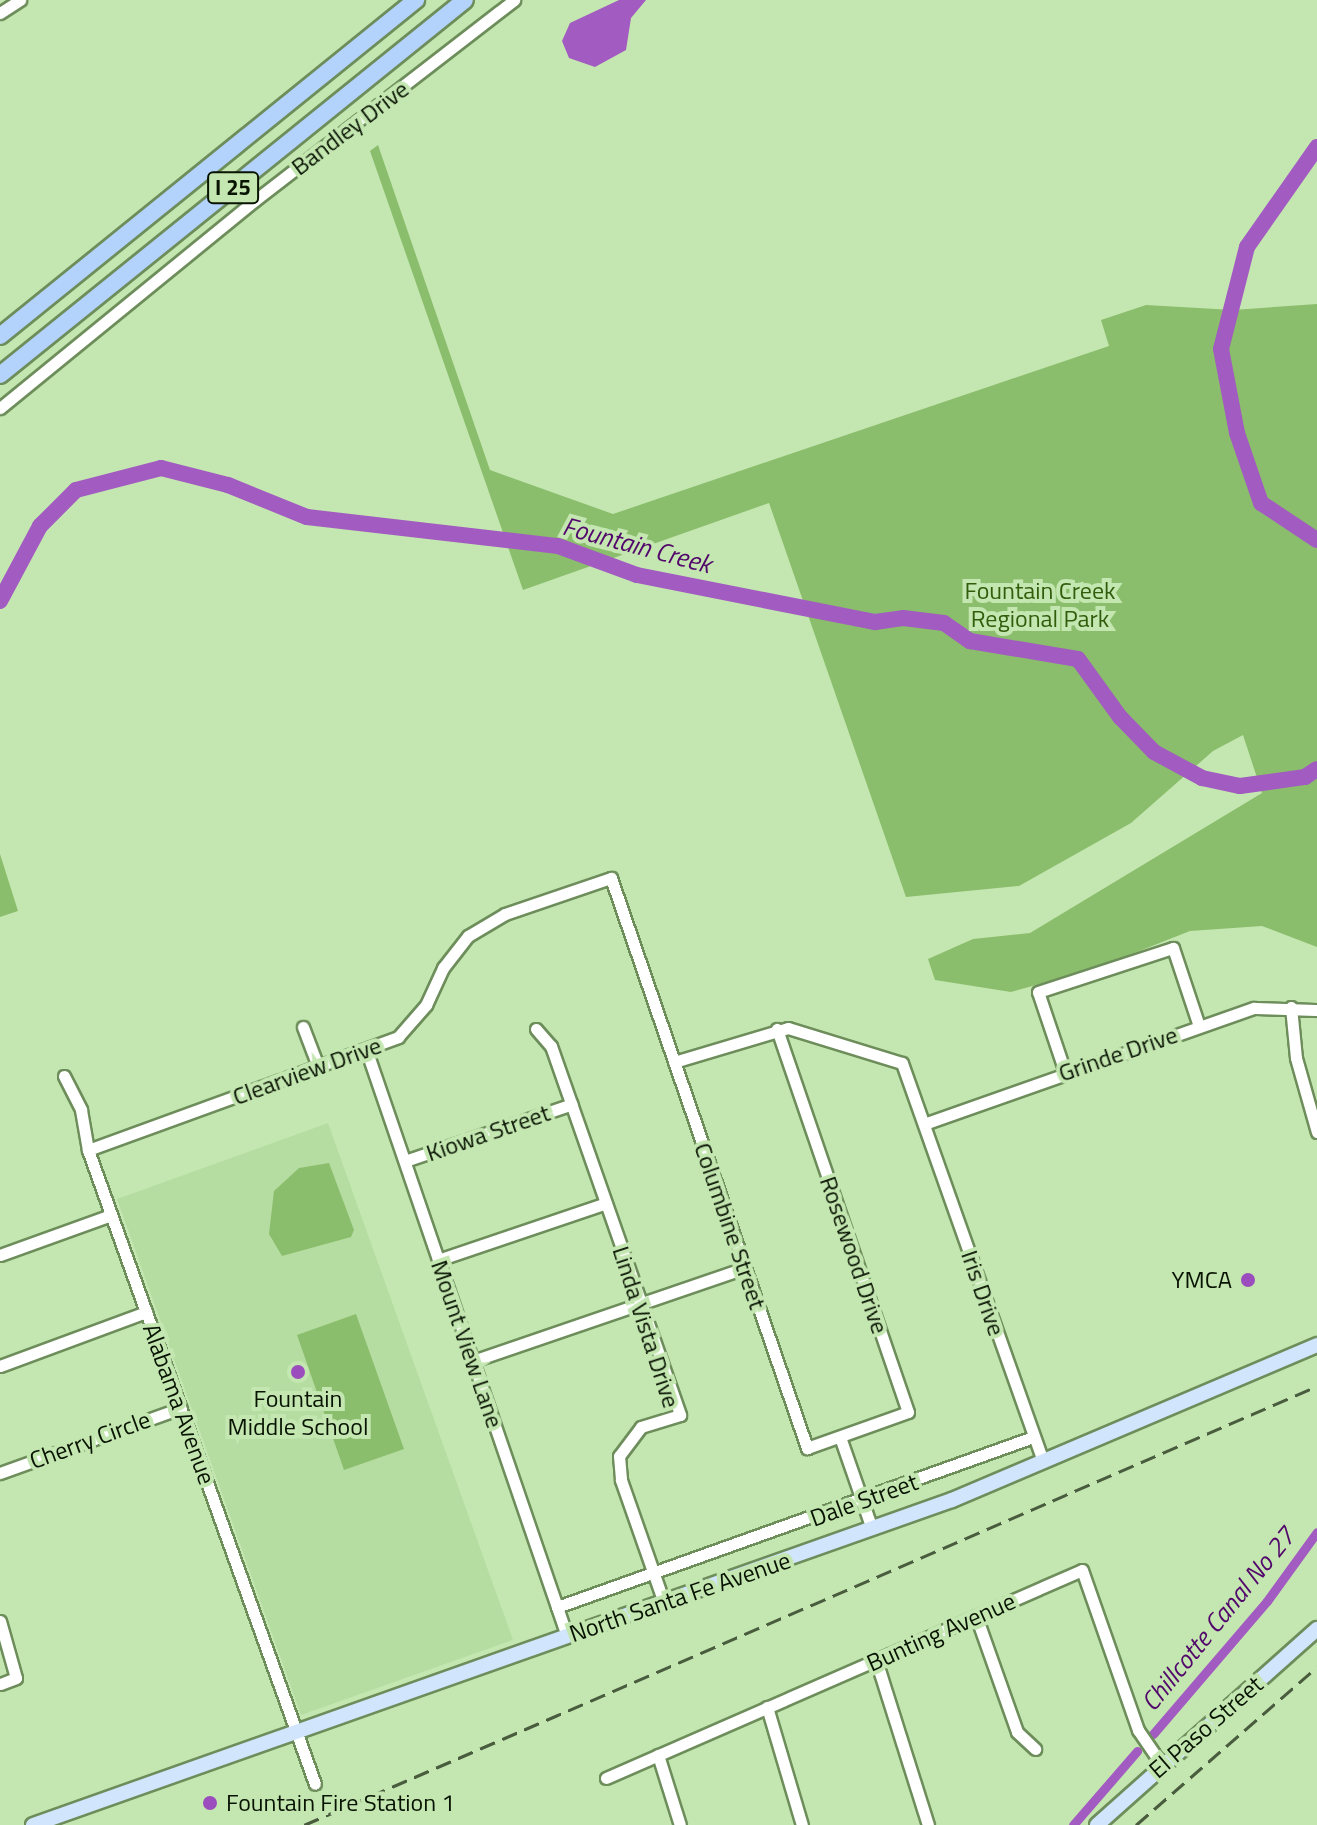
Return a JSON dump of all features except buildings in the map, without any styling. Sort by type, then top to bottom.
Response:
[{"type":"highway","name":"I 25","points":[[0,336],[416,0]]},
{"type":"highway","name":"I 25","points":[[0,375],[465,0]]},
{"type":"main road","name":"North Santa Fe Avenue","points":[[33,1825],[872,1529],[1043,1462],[1317,1345]]},
{"type":"main road","name":"El Paso Street","points":[[1097,1825],[1317,1629]]},
{"type":"street","points":[[0,13],[20,0]]},
{"type":"street","name":"Bandley Drive","points":[[0,408],[254,201],[514,0]]},
{"type":"street","name":"Clearview Drive","points":[[88,1150],[367,1052],[398,1037],[416,1016],[468,936],[505,914],[611,878]]},
{"type":"street","name":"Columbine Street","points":[[611,878],[807,1448],[840,1437]]},
{"type":"street","points":[[1065,1072],[1038,992],[1173,948],[1199,1026]]},
{"type":"street","points":[[1291,1007],[1317,1132]]},
{"type":"street","name":"Grinde Drive","points":[[924,1124],[1254,1008],[1317,1010]]},
{"type":"street","points":[[303,1027],[319,1069]]},
{"type":"street","name":"Linda Vista Drive","points":[[536,1029],[551,1046],[680,1415],[641,1427],[619,1456],[621,1480],[664,1603]]},
{"type":"street","points":[[674,1062],[777,1029],[902,1063],[924,1124]]},
{"type":"street","name":"Rosewood Drive","points":[[777,1029],[908,1412],[840,1437]]},
{"type":"street","name":"Mount View Lane","points":[[367,1052],[567,1636]]},
{"type":"street","name":"Alabama Avenue","points":[[64,1076],[81,1110],[88,1150],[315,1784]]},
{"type":"street","name":"Kiowa Street","points":[[405,1161],[572,1104]]},
{"type":"street","name":"Iris Drive","points":[[924,1124],[1043,1462]]},
{"type":"street","points":[[438,1260],[606,1203]]},
{"type":"street","points":[[0,1255],[111,1215]]},
{"type":"street","points":[[473,1361],[745,1268]]},
{"type":"street","points":[[0,1366],[146,1312]]},
{"type":"street","name":"Cherry Circle","points":[[0,1473],[181,1408]]},
{"type":"street","points":[[840,1437],[872,1529]]},
{"type":"street","name":"Dale Street","points":[[557,1607],[863,1502],[1033,1437]]},
{"type":"street","name":"Bunting Avenue","points":[[606,1778],[1082,1570],[1138,1730],[1162,1765]]},
{"type":"street","points":[[976,1616],[1017,1732],[1035,1749]]},
{"type":"street","points":[[0,1621],[16,1678],[0,1684]]},
{"type":"street","points":[[876,1660],[928,1825]]},
{"type":"street","points":[[767,1707],[802,1825]]},
{"type":"street","points":[[658,1755],[680,1825]]},
{"type":"shaded area","points":[[619,0],[646,0],[631,18],[626,50],[595,67],[569,58],[562,41],[570,23]]},
{"type":"shaded area","name":"Fountain Middle School","points":[[328,1123],[513,1640],[301,1715],[117,1199]]},
{"type":"green space","name":"Fountain Creek Regional Park","points":[[378,145],[490,470],[613,514],[1109,346],[1101,320],[1146,305],[1233,310],[1317,304],[1317,947],[1262,926],[1190,931],[1094,969],[1011,992],[935,980],[928,959],[973,939],[1030,933],[1262,793],[1243,735],[1213,751],[1131,823],[1019,886],[906,897],[769,503],[523,590],[370,151]]},
{"type":"green space","points":[[0,854],[18,911],[0,917]]},
{"type":"green space","points":[[329,1163],[354,1230],[351,1237],[282,1256],[269,1234],[274,1191],[299,1168]]},
{"type":"green space","points":[[356,1314],[404,1449],[344,1470],[297,1335]]},
{"type":"waterway","name":"Fountain Creek","points":[[1317,147],[1247,247],[1221,349],[1237,433],[1261,503],[1317,540]]},
{"type":"waterway","name":"Fountain Creek","points":[[0,601],[40,526],[76,490],[161,468],[228,485],[307,517],[558,546],[637,575],[875,622],[903,618],[944,623],[970,641],[1078,659],[1120,717],[1154,752],[1202,778],[1240,786],[1305,777],[1317,769]]},
{"type":"waterway","name":"Chillcotte Canal No 27","points":[[1153,1734],[1267,1601],[1317,1532]]},
{"type":"waterway","name":"Chillcotte Canal No 27","points":[[1073,1825],[1137,1751]]},
{"type":"railway","points":[[304,1825],[1317,1386]]},
{"type":"railway","points":[[1136,1825],[1317,1667]]},
{"type":"place","name":"YMCA","points":[[1248,1280]]},
{"type":"place","name":"Fountain Middle School","points":[[298,1372]]},
{"type":"place","name":"Fountain Fire Station 1","points":[[210,1803]]}]
